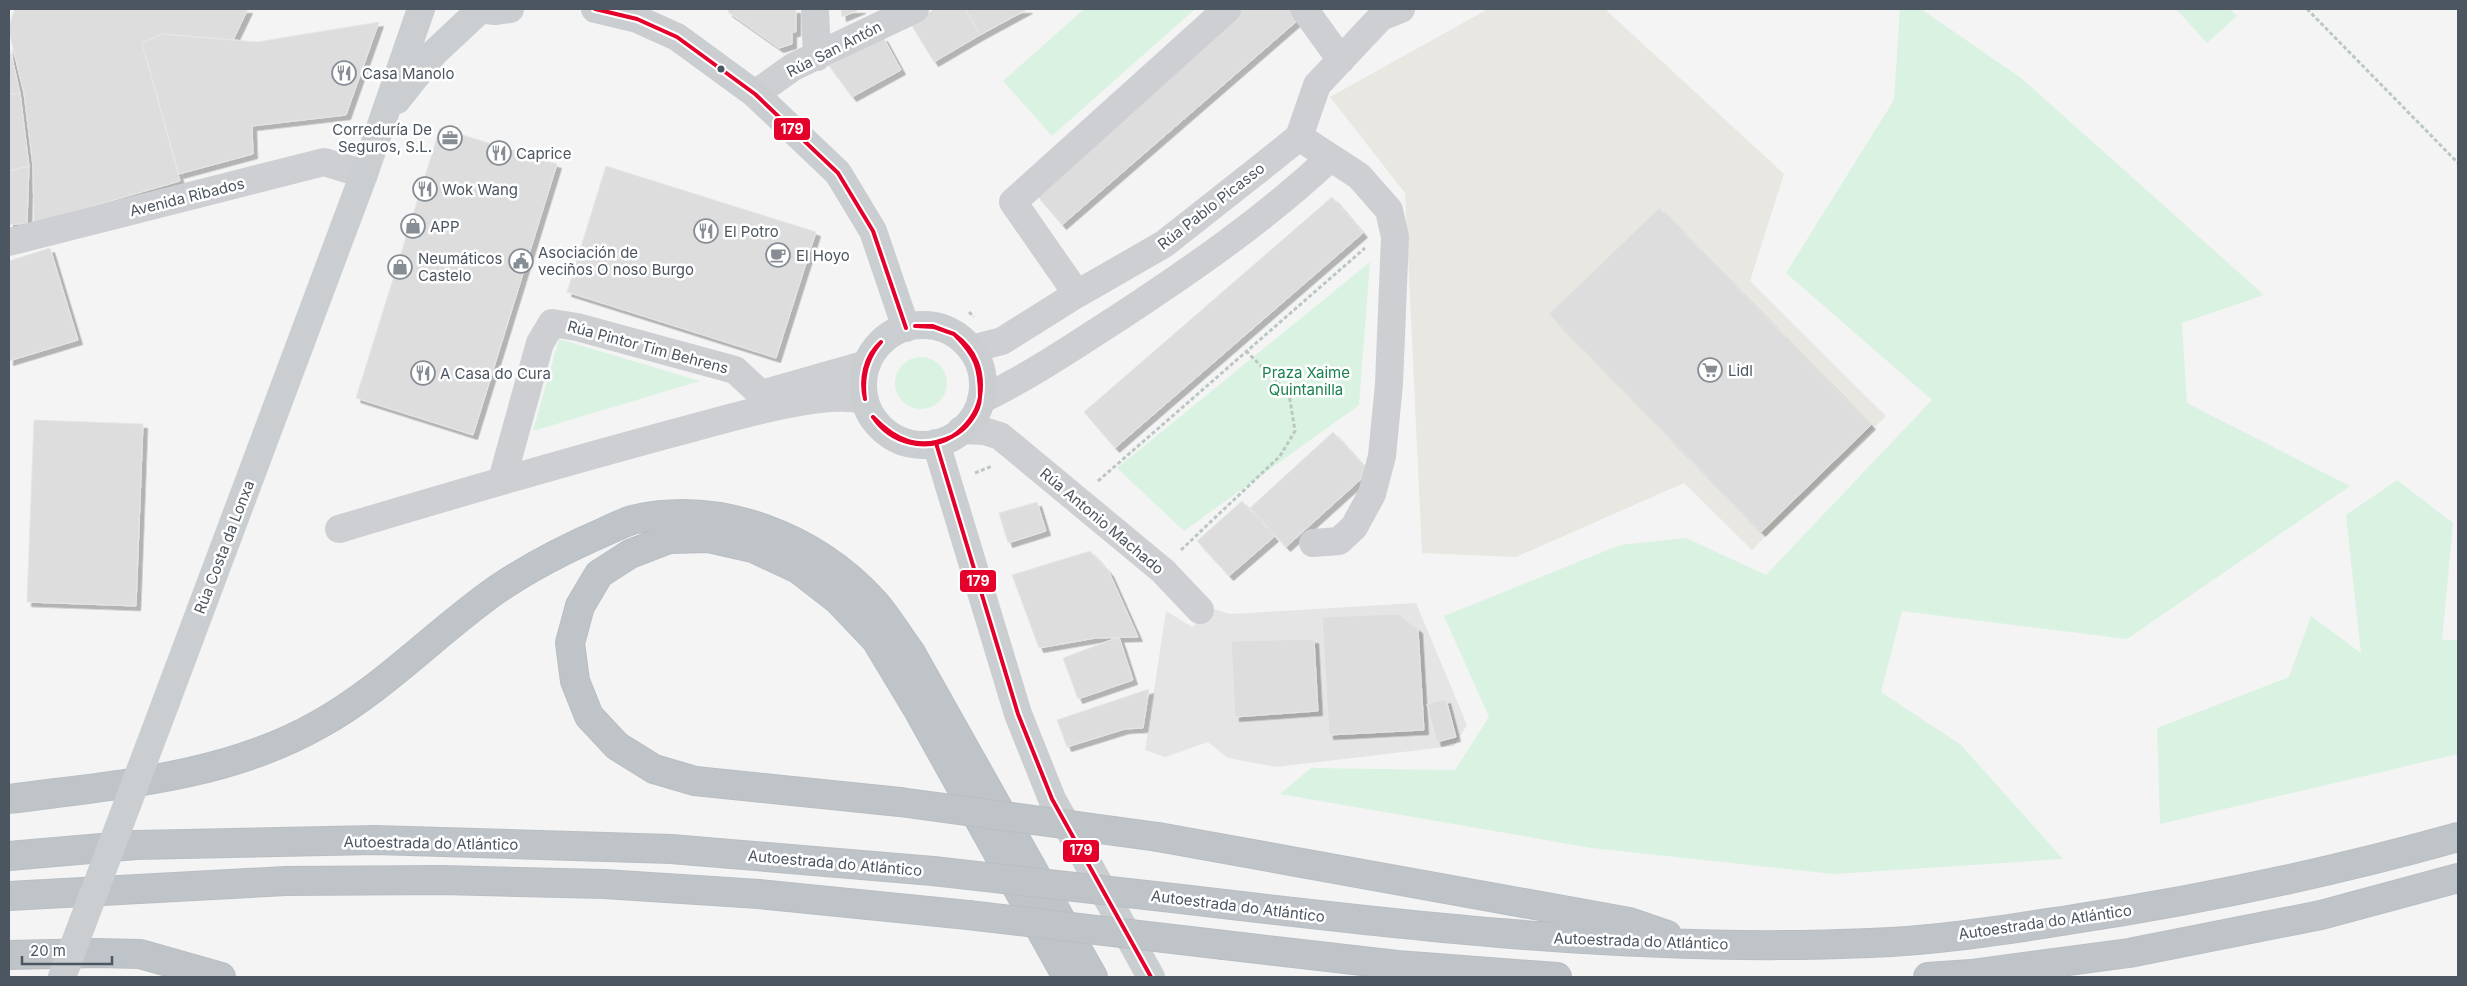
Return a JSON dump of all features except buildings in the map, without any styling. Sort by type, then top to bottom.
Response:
[{"type":"highway","points":[[9,799],[191,773],[265,752],[318,726],[364,698],[498,589],[561,550],[632,520],[682,514],[729,517],[782,535],[829,561],[875,603],[911,653],[1093,977]]},
{"type":"highway","points":[[1067,977],[881,648],[838,600],[790,566],[752,548],[709,538],[669,539],[630,554],[599,574],[580,606],[570,643],[575,681],[589,716],[616,746],[654,769],[695,781],[900,802],[1158,838],[1629,922],[1699,946]]},
{"type":"highway","name":"Autoestrada do Atlántico","points":[[9,856],[136,846],[375,840],[671,849],[933,871],[1400,925],[1586,941],[1699,946],[1872,943],[1998,931],[2156,907],[2305,876],[2458,837]]},
{"type":"highway","points":[[1928,977],[1972,974],[2129,953],[2321,915],[2458,878]]},
{"type":"highway","points":[[9,896],[286,881],[442,880],[604,884],[759,894],[968,915],[1397,965],[1557,977]]},
{"type":"highway","points":[[2065,977],[2129,953]]},
{"type":"highway","points":[[9,955],[140,954],[221,977]]},
{"type":"main road","name":"Rúa Costa da Lonxa","points":[[62,977],[364,174],[421,9]]},
{"type":"main road","name":"Rúa Costa da Lonxa","points":[[384,117],[434,52],[480,9]]},
{"type":"main road","points":[[480,9],[495,11],[510,9]]},
{"type":"main road","points":[[595,9],[630,14],[677,37],[755,94],[838,174],[873,231],[906,328]]},
{"type":"main road","points":[[921,325],[941,328],[958,336],[971,349],[980,366],[983,386],[992,395],[961,430],[942,442],[924,445],[906,442],[889,435],[875,422],[865,401],[862,388],[867,364],[872,352],[886,338],[906,328],[921,325]]},
{"type":"main road","points":[[936,443],[1018,714],[1052,799],[1151,977]]},
{"type":"street","points":[[815,9],[817,57]]},
{"type":"street","name":"Rúa San Antón","points":[[755,94],[793,67],[915,9]]},
{"type":"street","points":[[1077,294],[1013,202],[1227,9]]},
{"type":"street","points":[[1304,9],[1341,60]]},
{"type":"street","points":[[1313,543],[1339,541],[1354,527],[1372,494],[1382,456],[1388,384],[1395,237],[1389,210],[1359,176],[1299,137],[1317,85],[1390,13]]},
{"type":"street","name":"Rúa Pablo Picasso","points":[[971,349],[1002,341],[1077,294],[1164,244],[1299,137]]},
{"type":"street","points":[[1010,444],[994,419],[995,404],[992,395],[1024,378],[1188,272],[1290,195],[1330,158]]},
{"type":"street","name":"Avenida Ribados","points":[[9,242],[324,162],[364,174]]},
{"type":"street","name":"Rúa Pintor Tim Behrens","points":[[502,480],[540,343],[552,323],[577,326],[736,370],[761,394],[867,364]]},
{"type":"street","points":[[339,530],[502,480],[739,416],[828,397],[852,396],[865,401]]},
{"type":"street","name":"Rúa Antonio Machado","points":[[961,430],[984,431],[1010,444],[1075,501],[1163,572],[1200,610]]},
{"type":"path","points":[[2307,9],[2458,163]]},
{"type":"path","points":[[1075,501],[1392,224]]},
{"type":"path","points":[[1163,572],[1189,541],[1280,456],[1295,431],[1289,394],[1246,351]]},
{"type":"path","points":[[947,483],[988,468],[1010,444]]},
{"type":"shaded area","points":[[1488,9],[1605,9],[1784,174],[1750,281],[1886,416],[1752,550],[1684,483],[1516,557],[1422,553],[1405,193],[1330,97]]},
{"type":"shaded area","points":[[1416,603],[1467,725],[1454,746],[1276,767],[1228,758],[1208,742],[1165,757],[1145,750],[1166,611],[1192,627],[1214,609],[1230,614]]},
{"type":"green space","points":[[1084,9],[1195,9],[1052,136],[1003,81]]},
{"type":"green space","points":[[1900,9],[1921,9],[2021,78],[2264,295],[2182,323],[2187,403],[2350,486],[2127,639],[1902,611],[1881,692],[1961,745],[2063,859],[1834,874],[1592,848],[1280,794],[1311,768],[1455,770],[1489,717],[1444,616],[1620,545],[1686,538],[1766,575],[1932,400],[1786,273],[1894,100]]},
{"type":"green space","points":[[2176,9],[2230,9],[2237,16],[2207,43]]},
{"type":"green space","name":"Praza Xaime Quintanilla","points":[[1370,262],[1359,405],[1184,531],[1117,468]]},
{"type":"green space","points":[[559,339],[700,381],[533,431]]},
{"type":"green space","points":[[916,357],[926,357],[940,364],[947,378],[947,388],[940,402],[926,409],[916,409],[906,405],[899,398],[895,388],[895,378],[899,368],[906,361]]},
{"type":"green space","points":[[2397,480],[2453,523],[2442,640],[2458,640],[2458,754],[2160,824],[2157,728],[2289,677],[2311,616],[2361,653],[2346,515]]},
{"type":"transit line","name":"179","points":[[595,9],[637,19],[677,37],[755,94],[838,173],[873,231],[906,328]]},
{"type":"transit line","name":"179","points":[[915,326],[934,327],[954,334]]},
{"type":"transit line","name":"179","points":[[915,326],[933,326],[954,334]]},
{"type":"transit line","name":"179","points":[[955,335],[968,348],[977,362],[981,379],[980,397]]},
{"type":"transit line","name":"179","points":[[955,335],[968,349],[978,370],[980,397]]},
{"type":"transit line","name":"179","points":[[865,399],[863,384],[865,368],[871,354],[881,342]]},
{"type":"transit line","name":"179","points":[[865,399],[866,369],[872,355],[881,342]]},
{"type":"transit line","name":"179","points":[[953,436],[970,419],[980,397]]},
{"type":"transit line","name":"179","points":[[953,436],[971,420],[978,409],[980,397]]},
{"type":"transit line","name":"179","points":[[873,417],[891,433],[910,442],[930,443],[953,436]]},
{"type":"transit line","name":"179","points":[[873,417],[889,433],[909,443],[932,444],[953,436]]},
{"type":"transit line","name":"179","points":[[936,443],[1018,714],[1052,799],[1151,977]]},
{"type":"place","name":"Casa Manolo","points":[[344,73]]},
{"type":"place","name":"Correduría De Seguros, S.L.","points":[[450,138]]},
{"type":"place","name":"Caprice","points":[[499,153]]},
{"type":"place","name":"Wok Wang","points":[[425,189]]},
{"type":"place","name":"APP","points":[[413,226]]},
{"type":"place","name":"El Potro","points":[[706,231]]},
{"type":"place","name":"El Hoyo","points":[[778,255]]},
{"type":"place","name":"Asociación de veciños O noso Burgo","points":[[521,261]]},
{"type":"place","name":"Neumáticos Castelo","points":[[400,267]]},
{"type":"place","name":"Lidl","points":[[1710,370]]},
{"type":"place","name":"A Casa do Cura","points":[[423,373]]}]
